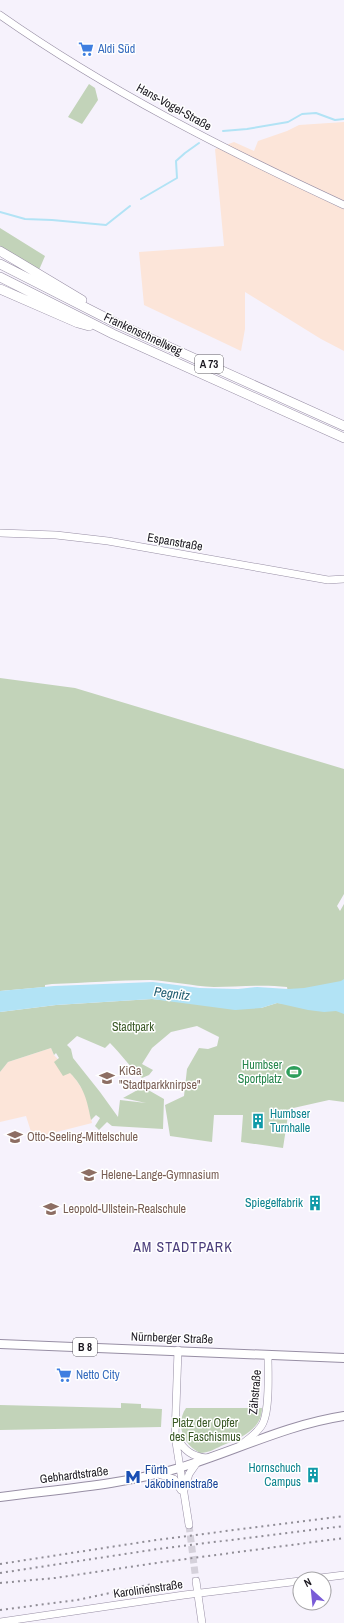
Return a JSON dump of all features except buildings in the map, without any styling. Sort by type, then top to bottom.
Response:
[{"type":"highway","points":[[0,250],[116,323]]},
{"type":"highway","name":"Frankenschnellweg","points":[[0,264],[116,323],[344,426]]},
{"type":"highway","name":"Frankenschnellweg","points":[[0,277],[109,332],[344,438]]},
{"type":"highway","points":[[0,289],[78,323],[109,332]]},
{"type":"main road","name":"Nürnberger Straße","points":[[0,1344],[178,1350],[344,1358]]},
{"type":"main road","name":"Gebhardtstraße","points":[[0,1497],[123,1481],[158,1474],[180,1468],[265,1436],[314,1422],[344,1416]]},
{"type":"street","name":"Hans-Vogel-Straße","points":[[0,15],[51,49],[169,117],[255,163],[344,205]]},
{"type":"street","name":"Espanstraße","points":[[0,533],[108,541],[328,580],[344,579]]},
{"type":"street","points":[[178,1350],[176,1436],[188,1525]]},
{"type":"street","name":"Zähstraße","points":[[241,1445],[254,1434],[263,1423],[266,1409],[268,1355]]},
{"type":"street","points":[[263,1423],[265,1436]]},
{"type":"street","points":[[176,1436],[189,1453],[200,1458],[207,1458]]},
{"type":"street","points":[[183,1494],[189,1474],[198,1461]]},
{"type":"street","points":[[158,1474],[174,1479],[183,1494]]},
{"type":"street","points":[[332,1576],[344,1575]]},
{"type":"street","points":[[196,1581],[202,1623]]},
{"type":"street","name":"Karolinenstraße","points":[[0,1622],[292,1582]]},
{"type":"shaded area","points":[[344,122],[344,351],[321,339],[245,292],[245,329],[241,351],[144,305],[139,252],[224,246],[215,149],[234,142],[254,151],[258,141],[287,131],[299,125]]},
{"type":"shaded area","points":[[51,1048],[54,1055],[75,1078],[86,1095],[92,1123],[33,1138],[26,1116],[0,1122],[0,1072],[8,1062]]},
{"type":"green space","points":[[89,84],[95,88],[98,100],[82,124],[68,117]]},
{"type":"green space","points":[[0,228],[45,256],[39,270],[0,246]]},
{"type":"green space","name":"Stadtpark","points":[[0,678],[75,688],[344,769],[344,894],[337,906],[340,911],[344,904],[344,1102],[329,1100],[289,1109],[283,1148],[241,1142],[243,1115],[214,1115],[212,1142],[170,1136],[165,1105],[184,1096],[187,1069],[199,1048],[208,1049],[217,1046],[219,1037],[197,1026],[171,1032],[152,1048],[142,1064],[153,1070],[149,1075],[142,1078],[110,1043],[105,1048],[77,1036],[67,1045],[71,1049],[73,1058],[118,1117],[120,1100],[146,1103],[123,1098],[143,1087],[164,1099],[163,1129],[112,1126],[107,1122],[99,1130],[95,1126],[100,1118],[96,1115],[91,1120],[86,1100],[79,1083],[70,1073],[63,1076],[54,1062],[59,1058],[56,1053],[54,1055],[51,1048],[8,1062],[0,1072],[0,1012],[56,1005],[152,999],[261,1008],[277,1003],[290,1004],[287,987],[214,987],[150,980],[52,984],[45,985],[45,987],[0,991]]},
{"type":"green space","points":[[121,1403],[141,1404],[141,1408],[162,1409],[161,1427],[0,1430],[0,1405],[121,1408]]},
{"type":"green space","name":"Platz der Opfer des Faschismus","points":[[186,1408],[262,1408],[261,1416],[258,1422],[248,1433],[211,1451],[200,1453],[189,1445],[182,1434],[181,1421]]},
{"type":"water","name":"Pegnitz","points":[[344,979],[344,1014],[336,1011],[324,1012],[308,1010],[277,1003],[261,1008],[235,1010],[152,999],[56,1005],[0,1012],[0,991],[54,986],[153,982],[200,988],[238,989],[257,987],[288,989],[304,988],[341,981]]},
{"type":"waterway","points":[[223,131],[247,129],[288,122],[302,114],[316,113],[335,120],[344,119]]},
{"type":"waterway","points":[[141,199],[177,178],[176,161],[199,143]]},
{"type":"waterway","points":[[0,212],[25,219],[106,225],[130,206]]},
{"type":"tunnel","points":[[189,1525],[196,1581]]},
{"type":"railway","points":[[0,1564],[156,1540],[344,1516]]},
{"type":"railway","points":[[0,1573],[158,1549],[344,1526]]},
{"type":"railway","points":[[0,1583],[55,1578],[344,1538]]},
{"type":"railway","points":[[0,1610],[77,1600],[152,1584]]},
{"type":"place","name":"Aldi Süd","points":[[86,49]]},
{"type":"place","name":"Humbser Sportplatz","points":[[294,1072]]},
{"type":"place","name":"KiGa \"Stadtparkknirpse\"","points":[[107,1078]]},
{"type":"place","name":"Humbser Turnhalle","points":[[258,1121]]},
{"type":"place","name":"Otto-Seeling-Mittelschule","points":[[15,1137]]},
{"type":"place","name":"Helene-Lange-Gymnasium","points":[[89,1175]]},
{"type":"place","name":"Spiegelfabrik","points":[[315,1203]]},
{"type":"place","name":"Leopold-Ullstein-Realschule","points":[[51,1209]]},
{"type":"place","name":"Netto City","points":[[64,1375]]},
{"type":"place","name":"Hornschuch Campus","points":[[313,1475]]},
{"type":"place","name":"Fürth Jakobinenstraße","points":[[133,1477]]},
{"type":"district","name":"AM STADTPARK","points":[[183,1247]]}]
